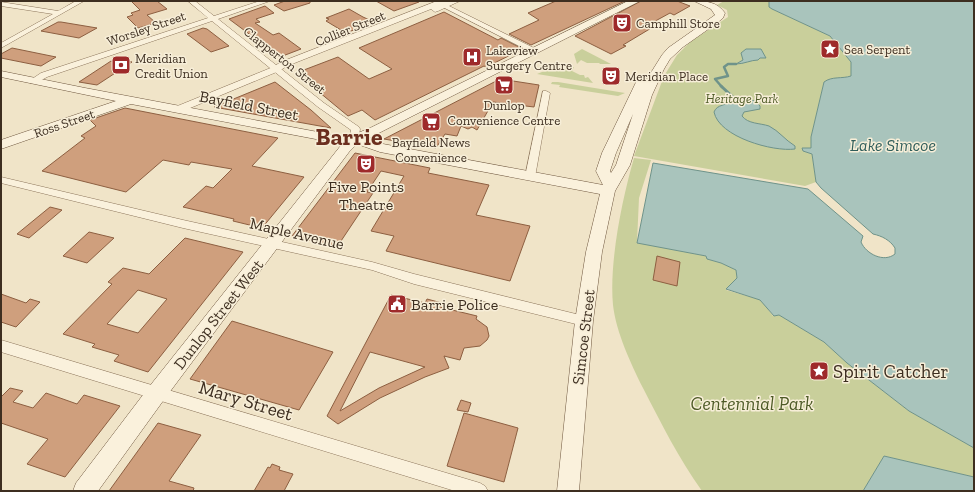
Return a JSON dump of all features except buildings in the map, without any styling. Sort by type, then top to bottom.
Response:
[{"type":"main road","points":[[355,140],[376,131],[635,1]]},
{"type":"main road","points":[[609,188],[603,172],[608,153],[650,64],[675,38],[712,15],[710,10],[692,1]]},
{"type":"main road","name":"Simcoe Street","points":[[568,491],[584,321],[594,252],[609,188],[620,173],[648,92],[657,71],[667,56],[679,44],[720,16],[717,9],[699,1]]},
{"type":"main road","name":"Bayfield Street","points":[[1,74],[128,101],[178,109],[339,140],[355,140],[380,148],[530,177],[609,188]]},
{"type":"main road","points":[[80,117],[94,106],[98,95]]},
{"type":"main road","name":"Ross Street","points":[[1,146],[128,101]]},
{"type":"main road","name":"Dunlop Street West","points":[[84,491],[156,394],[344,149],[355,140]]},
{"type":"street","points":[[1,46],[58,13],[79,2],[85,1]]},
{"type":"street","name":"Clapperton Street","points":[[191,1],[321,105],[356,129],[355,140]]},
{"type":"street","name":"Worsley Street","points":[[33,81],[44,75],[267,1]]},
{"type":"street","name":"Collier Street","points":[[178,109],[276,69],[289,67],[440,3],[456,1]]},
{"type":"street","points":[[440,3],[536,51]]},
{"type":"street","points":[[1,4],[58,13]]},
{"type":"street","points":[[530,177],[546,93]]},
{"type":"street","name":"Maple Avenue","points":[[1,180],[183,224],[372,266],[584,321]]},
{"type":"street","name":"Mary Street","points":[[1,346],[480,491]]},
{"type":"green space","name":"Heritage Park","points":[[724,1],[769,1],[769,7],[772,9],[830,36],[851,62],[851,76],[824,82],[811,137],[811,148],[802,148],[803,151],[812,154],[816,182],[805,186],[634,156],[664,76],[677,55],[690,42],[728,17],[727,10],[717,5]]},
{"type":"green space","points":[[582,49],[611,64],[587,63],[581,60],[577,64],[574,54]]},
{"type":"green space","points":[[574,67],[572,71],[580,75],[584,75],[585,78],[588,77],[593,83],[537,74],[542,72]]},
{"type":"green space","points":[[552,82],[625,93],[618,96],[559,87],[560,85],[551,84]]},
{"type":"green space","name":"Centennial Park","points":[[634,158],[651,160],[639,198],[637,242],[706,256],[707,259],[721,263],[736,270],[737,278],[726,290],[761,300],[773,316],[779,315],[824,342],[847,363],[909,411],[974,448],[974,477],[884,456],[863,491],[702,491],[678,454],[643,388],[617,326],[613,305],[613,270],[621,211]]},
{"type":"water","name":"Lake Simcoe","points":[[769,1],[974,1],[974,448],[909,411],[847,363],[824,342],[779,315],[774,316],[760,300],[726,289],[737,278],[736,270],[721,263],[707,259],[706,256],[637,243],[653,163],[808,189],[863,236],[861,242],[863,246],[871,253],[876,256],[886,258],[895,254],[895,248],[891,243],[883,237],[873,234],[821,188],[816,182],[812,154],[803,151],[802,148],[811,148],[811,137],[824,82],[830,79],[851,76],[851,62],[830,36],[772,9],[769,7]]},
{"type":"water","points":[[746,49],[761,49],[766,58],[736,64],[743,60],[741,53]]},
{"type":"water","points":[[731,98],[747,99],[757,103],[760,106],[760,109],[744,112],[742,116],[747,121],[773,128],[795,146],[795,149],[774,148],[761,145],[748,141],[726,129],[718,121],[714,112],[719,106],[733,100]]},
{"type":"water","points":[[884,456],[974,477],[974,491],[863,491]]},
{"type":"waterway","points":[[722,87],[715,79],[728,76],[724,67],[728,64],[736,64]]},
{"type":"waterway","points":[[722,87],[735,99]]},
{"type":"place","name":"Camphill Store","points":[[622,23]]},
{"type":"place","name":"Sea Serpent","points":[[830,49]]},
{"type":"place","name":"Lakeview Surgery Centre","points":[[472,57]]},
{"type":"place","name":"Meridian Credit Union","points":[[121,65]]},
{"type":"place","name":"Meridian Place","points":[[611,76]]},
{"type":"place","name":"Dunlop Convenience Centre","points":[[504,85]]},
{"type":"place","name":"Bayfield News Convenience","points":[[431,122]]},
{"type":"place","name":"Five Points Theatre","points":[[366,164]]},
{"type":"place","name":"Barrie Police","points":[[397,304]]},
{"type":"place","name":"Spirit Catcher","points":[[819,371]]},
{"type":"district","name":"Barrie","points":[[349,137]]}]
